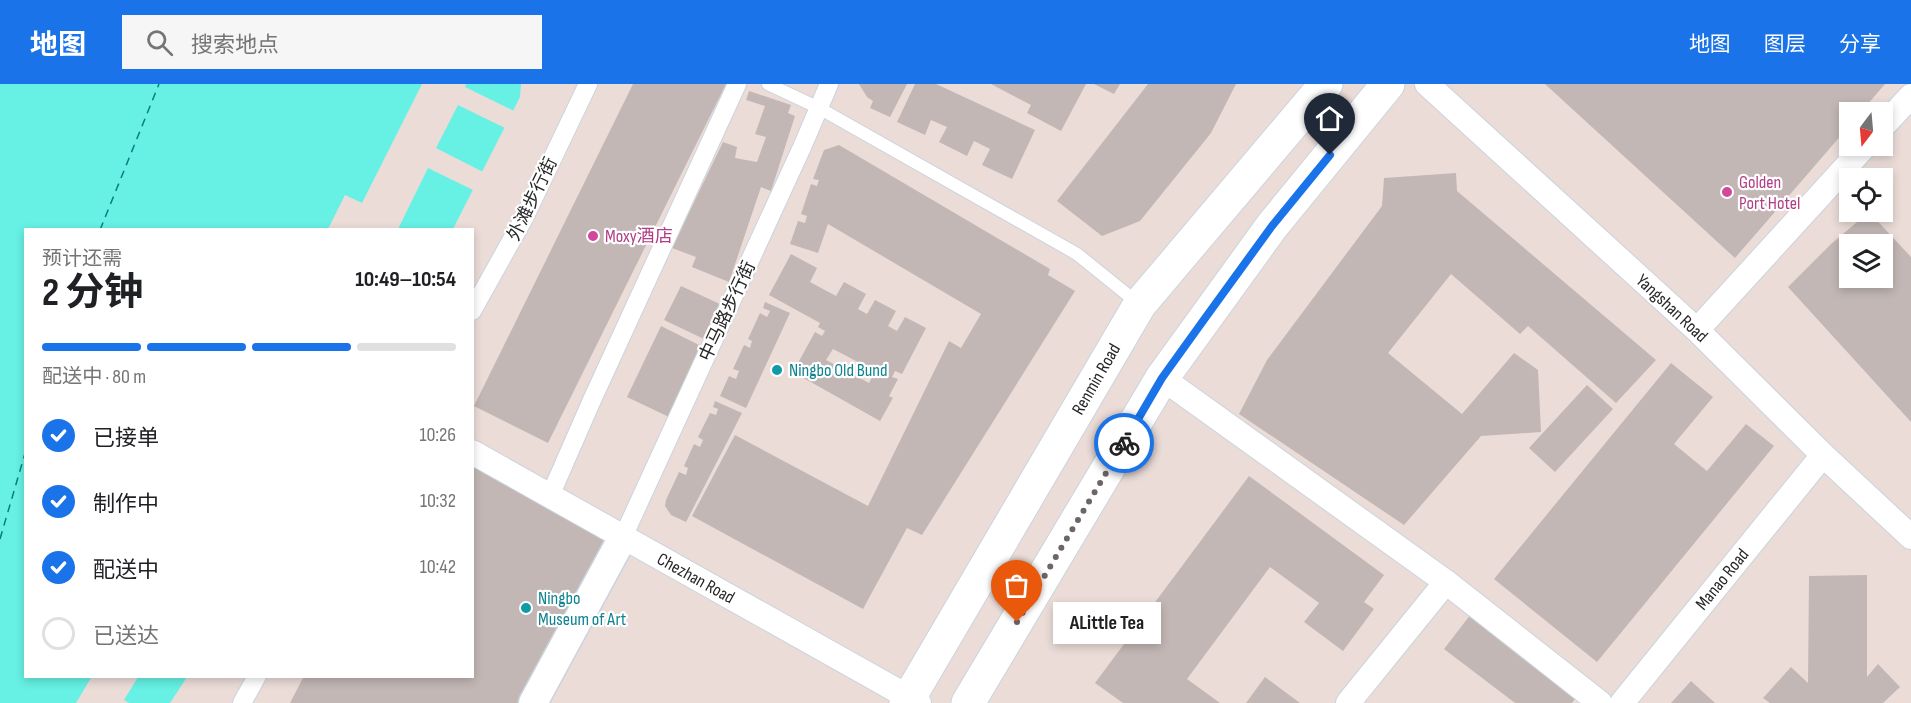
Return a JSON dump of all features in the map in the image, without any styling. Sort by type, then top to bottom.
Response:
[{"type":"main road","name":"Renmin Road","points":[[911,701],[1140,304],[1326,84]]},
{"type":"main road","points":[[968,703],[1162,378],[1272,226],[1388,84]]},
{"type":"street","name":"外滩步行街","points":[[474,307],[524,218],[588,84]]},
{"type":"street","points":[[550,496],[737,84]]},
{"type":"street","name":"中马路步行街","points":[[623,537],[803,146],[829,84]]},
{"type":"street","name":"Yangshan Road","points":[[1427,84],[1697,330],[1823,455],[1911,537]]},
{"type":"street","points":[[1893,115],[1911,96]]},
{"type":"street","points":[[1697,330],[1856,156]]},
{"type":"street","points":[[1162,378],[1446,582],[1600,703]]},
{"type":"street","name":"Chezhan Road","points":[[474,453],[911,701]]},
{"type":"street","name":"Manao Road","points":[[1622,703],[1823,455]]},
{"type":"street","points":[[532,703],[623,537]]},
{"type":"street","points":[[1348,703],[1446,582]]},
{"type":"street","points":[[242,703],[257,678]]},
{"type":"lane","points":[[768,84],[819,108],[1077,254],[1140,304]]},
{"type":"water","points":[[0,84],[521,84],[520,97],[454,228],[24,228],[24,678],[186,678],[170,703],[0,703]]},
{"type":"pier","points":[[422,84],[466,84],[465,87],[516,112],[507,129],[458,105],[436,148],[485,173],[475,191],[428,168],[398,228],[328,228],[345,195],[362,203]]},
{"type":"pier","points":[[91,678],[137,678],[124,700],[129,703],[76,703]]},
{"type":"building","points":[[633,84],[726,84],[548,443],[474,406]]},
{"type":"building","points":[[859,84],[907,84],[890,117],[870,108],[873,101],[867,97]]},
{"type":"building","points":[[915,84],[936,84],[1035,130],[1012,179],[982,165],[990,149],[974,141],[967,156],[939,142],[947,127],[931,120],[925,135],[897,122]]},
{"type":"building","points":[[991,84],[1086,84],[1061,131],[1027,113],[1031,105]]},
{"type":"building","points":[[1094,84],[1120,84],[1114,94]]},
{"type":"building","points":[[1148,84],[1236,84],[1211,133],[1140,221],[1102,236],[1057,201]]},
{"type":"building","name":"Golden Port Hotel","points":[[1545,84],[1885,84],[1870,102],[1839,102],[1839,138],[1735,258]]},
{"type":"building","points":[[749,91],[791,105],[788,113],[795,116],[771,191],[761,187],[729,282],[692,267],[696,257],[672,248],[723,142],[737,147],[735,158],[757,162],[766,137],[755,134],[765,106],[746,100]]},
{"type":"building","points":[[839,145],[1050,269],[1048,275],[1075,291],[922,535],[907,528],[863,609],[692,516],[735,435],[868,506],[949,341],[961,348],[981,314],[828,224],[818,253],[790,244],[798,221],[805,223],[807,216],[801,214],[811,184],[817,186],[819,180],[813,179],[824,150]]},
{"type":"building","points":[[1456,173],[1457,191],[1656,360],[1616,403],[1528,326],[1520,334],[1451,274],[1388,353],[1462,414],[1514,353],[1538,370],[1541,432],[1481,436],[1404,525],[1239,414],[1267,360],[1382,206],[1384,178]]},
{"type":"building","points":[[1857,222],[1878,222],[1890,234],[1843,234]]},
{"type":"building","points":[[1839,237],[1839,288],[1893,288],[1893,238],[1911,257],[1911,422],[1788,287]]},
{"type":"building","points":[[791,254],[817,268],[810,282],[836,296],[844,282],[866,294],[858,309],[867,314],[875,300],[896,311],[888,326],[897,331],[905,317],[926,328],[902,374],[895,371],[892,377],[898,379],[889,396],[893,398],[880,421],[793,372],[815,332],[822,336],[825,331],[818,327],[820,323],[769,295]],"holes":[[[833,349],[875,371],[869,383],[826,360]]]},
{"type":"building","points":[[681,286],[722,305],[706,340],[664,320]]},
{"type":"building","points":[[765,302],[790,313],[746,408],[720,396],[729,376],[736,379],[739,371],[733,369],[744,345],[750,348],[752,341],[748,339],[760,313],[767,317],[770,311],[763,308]]},
{"type":"building","points":[[661,326],[703,347],[669,417],[627,397]]},
{"type":"building","points":[[1671,363],[1713,397],[1674,444],[1707,471],[1746,424],[1774,446],[1597,662],[1494,579]]},
{"type":"building","points":[[1587,385],[1613,409],[1555,472],[1529,448]]},
{"type":"building","points":[[715,401],[742,413],[686,522],[671,515],[665,506],[666,500],[679,472],[686,475],[688,468],[684,466],[694,444],[700,447],[703,440],[698,437],[710,413],[716,415],[718,409],[713,407]]},
{"type":"building","name":"Ningbo Museum of Art","points":[[474,460],[618,539],[528,703],[290,703],[303,678],[474,678]]},
{"type":"building","points":[[1249,476],[1384,575],[1364,602],[1374,609],[1343,651],[1304,622],[1319,603],[1270,567],[1187,679],[1220,703],[1123,703],[1095,683]]},
{"type":"building","points":[[1867,575],[1867,677],[1878,664],[1900,687],[1883,703],[1770,703],[1763,698],[1791,667],[1808,683],[1809,576]]},
{"type":"building","points":[[1471,614],[1578,695],[1572,703],[1515,703],[1444,649]]},
{"type":"building","points":[[1265,677],[1300,703],[1246,703]]},
{"type":"building","points":[[1691,681],[1715,703],[1671,703]]},
{"type":"ferry route","points":[[101,228],[159,84]]},
{"type":"ferry route","points":[[0,539],[24,457]]},
{"type":"way so far","points":[[1017,622],[1124,443]]},
{"type":"place","name":"Golden Port Hotel","points":[[1727,192]]},
{"type":"place","name":"Moxy酒店","points":[[593,236]]},
{"type":"place","name":"Ningbo Old Bund","points":[[777,370]]},
{"type":"place","name":"Ningbo Museum of Art","points":[[526,608]]},
{"type":"place","name":"ALittle Tea","points":[[1017,622]]},
{"type":"route","points":[[1124,443],[1162,378],[1272,226],[1330,155]]}]
